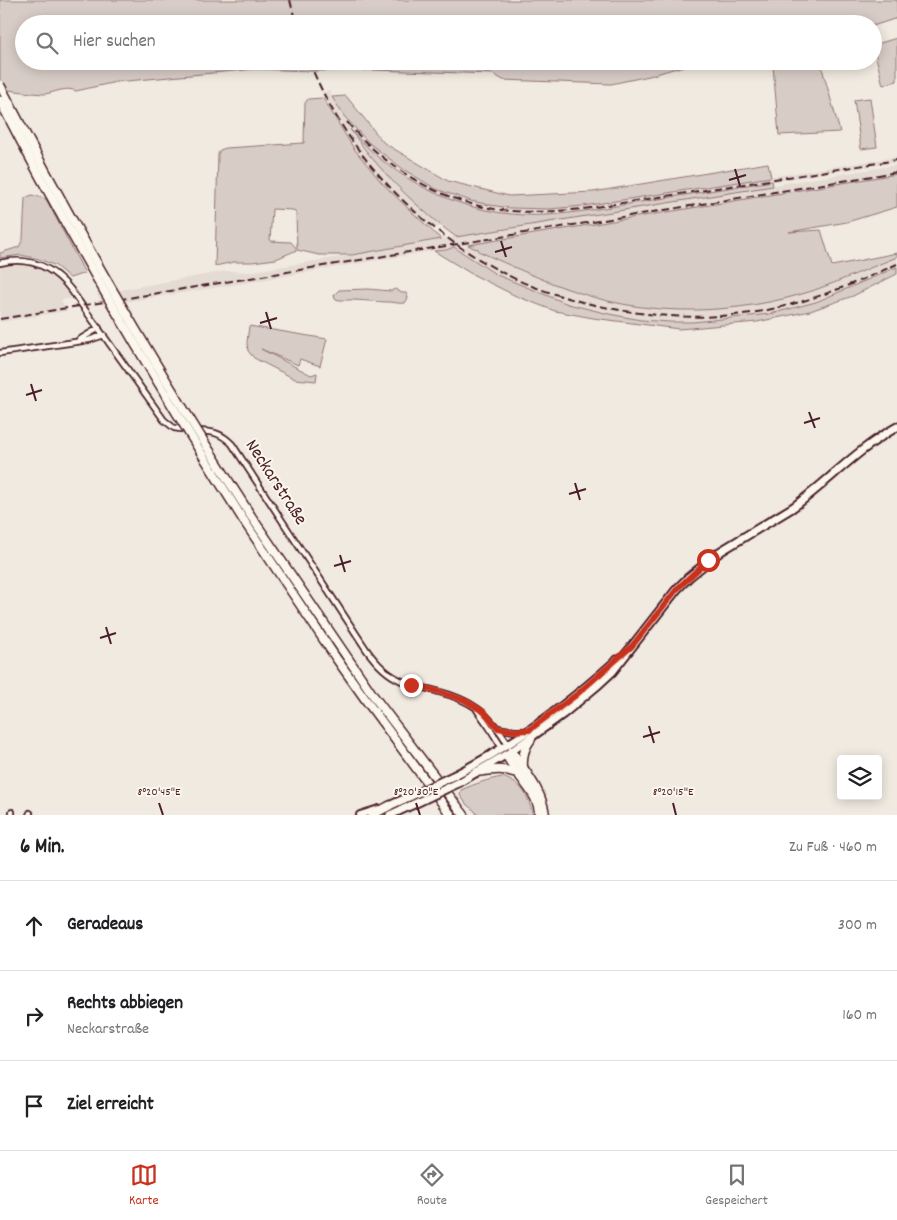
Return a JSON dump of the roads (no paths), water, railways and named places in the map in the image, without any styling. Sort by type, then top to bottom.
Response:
[{"type":"highway","points":[[0,85],[115,296],[248,518],[336,658],[451,815]]},
{"type":"highway","points":[[0,101],[65,222],[182,423],[375,698],[464,815]]},
{"type":"highway","points":[[531,739],[523,752],[520,770],[540,796],[546,815]]},
{"type":"highway","points":[[507,749],[534,797],[539,815]]},
{"type":"highway","points":[[478,772],[502,769],[520,770]]},
{"type":"highway","points":[[434,792],[446,815]]},
{"type":"highway","points":[[372,815],[389,806]]},
{"type":"main road","points":[[360,815],[389,806],[531,739],[612,672],[677,589],[708,560],[792,508],[857,453],[897,427]]},
{"type":"main road","points":[[390,815],[478,772],[529,730],[576,695],[632,646]]},
{"type":"street","name":"Neckarstraße","points":[[0,263],[11,261],[28,262],[48,269],[64,281],[167,424],[180,430],[217,433],[225,437],[232,444],[362,643],[378,664],[403,682],[450,695],[478,708],[498,728],[507,749]]},
{"type":"street","points":[[78,341],[99,328]]},
{"type":"street","points":[[0,353],[89,340],[104,335]]},
{"type":"street","name":"Neckarstraße","points":[[472,705],[507,749]]},
{"type":"street","points":[[498,728],[514,731],[529,730]]},
{"type":"railway","points":[[290,0],[294,15]]},
{"type":"railway","points":[[313,70],[341,125],[385,182],[411,208],[467,252],[528,285],[582,302],[624,311],[666,316],[708,317],[770,310],[807,300],[862,280],[897,264]]},
{"type":"railway","points":[[347,122],[381,155],[420,183],[464,202],[487,208],[511,211],[538,212],[583,209],[897,160]]},
{"type":"railway","points":[[0,319],[897,172]]}]
